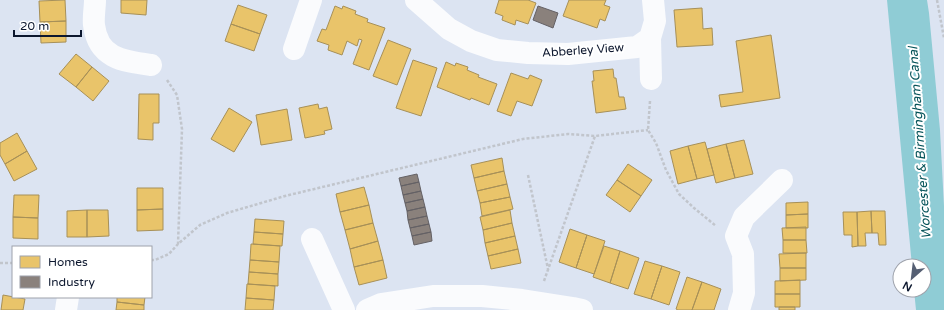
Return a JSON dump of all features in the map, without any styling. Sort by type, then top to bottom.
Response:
[{"type":"street","points":[[95,0],[94,24],[98,41],[110,55],[130,62],[151,65]]},
{"type":"street","points":[[294,49],[310,0]]},
{"type":"street","name":"Abberley View","points":[[416,0],[449,29],[471,41],[497,50],[528,53],[568,54],[637,47],[650,38]]},
{"type":"street","points":[[651,79],[650,38],[655,21],[653,0]]},
{"type":"street","points":[[739,310],[744,293],[743,254],[740,227],[782,180]]},
{"type":"street","points":[[312,239],[344,310]]},
{"type":"street","points":[[367,310],[381,304],[433,296],[482,296],[527,304],[582,310]]},
{"type":"street","points":[[66,310],[68,298]]},
{"type":"path","points":[[936,0],[944,38]]},
{"type":"path","points":[[151,65],[164,74],[177,95],[182,129],[178,244]]},
{"type":"path","points":[[651,79],[648,130],[656,142],[666,170],[679,194],[716,226],[740,227]]},
{"type":"path","points":[[152,260],[169,254],[200,225],[227,212],[284,196],[523,139],[568,134],[595,136],[648,130]]},
{"type":"path","points":[[527,304],[548,269],[595,136]]},
{"type":"path","points":[[528,174],[548,269]]},
{"type":"path","points":[[0,263],[12,263]]},
{"type":"water","name":"Worcester & Birmingham Canal","points":[[887,0],[927,0],[940,130],[944,206],[944,310],[916,310],[915,298],[932,298],[932,258],[911,258]]},
{"type":"building: Homes","points":[[65,0],[66,21],[40,22],[39,1]]},
{"type":"building: Homes","points":[[121,0],[147,0],[146,15],[121,13]]},
{"type":"building: Homes","points":[[499,0],[528,0],[536,3],[528,24],[516,20],[515,25],[502,20],[503,16],[495,13]]},
{"type":"building: Homes","points":[[569,0],[606,0],[604,5],[610,7],[605,21],[600,19],[597,28],[563,16]]},
{"type":"building: Homes","points":[[238,5],[267,15],[260,34],[231,24]]},
{"type":"building: Homes","points":[[335,6],[342,9],[343,6],[356,11],[355,14],[368,19],[367,22],[385,28],[369,70],[353,64],[362,40],[359,39],[357,46],[347,41],[342,55],[328,50],[329,45],[317,41],[322,29],[326,30]]},
{"type":"building: Homes","points":[[702,8],[703,29],[712,28],[713,45],[677,47],[674,10]]},
{"type":"building: Homes","points":[[66,21],[66,42],[41,43],[40,22]]},
{"type":"building: Homes","points":[[231,24],[260,34],[254,51],[225,41]]},
{"type":"building: Homes","points":[[771,35],[780,98],[721,107],[719,95],[743,92],[736,41]]},
{"type":"building: Homes","points":[[388,40],[411,49],[397,85],[373,76]]},
{"type":"building: Homes","points":[[76,54],[92,67],[76,87],[59,74]]},
{"type":"building: Homes","points":[[413,60],[437,68],[421,116],[396,108]]},
{"type":"building: Homes","points":[[446,62],[455,66],[456,63],[468,67],[467,70],[479,75],[478,77],[497,84],[489,105],[471,98],[470,100],[437,87]]},
{"type":"building: Homes","points":[[92,67],[109,81],[93,101],[76,87]]},
{"type":"building: Homes","points":[[613,69],[619,97],[624,97],[626,109],[596,113],[592,81],[594,81],[593,71]]},
{"type":"building: Homes","points":[[511,73],[528,79],[530,75],[542,80],[532,106],[517,101],[511,116],[497,111]]},
{"type":"building: Homes","points":[[139,94],[159,94],[159,123],[153,123],[153,140],[138,139]]},
{"type":"building: Homes","points":[[318,104],[319,109],[327,107],[332,129],[324,131],[325,134],[305,138],[299,108]]},
{"type":"building: Homes","points":[[229,108],[252,122],[234,152],[211,139]]},
{"type":"building: Homes","points":[[287,109],[292,140],[261,145],[256,115]]},
{"type":"building: Homes","points":[[17,133],[27,151],[5,164],[0,155],[0,143]]},
{"type":"building: Homes","points":[[744,140],[753,174],[735,178],[726,144]]},
{"type":"building: Homes","points":[[705,142],[714,175],[697,179],[688,146]]},
{"type":"building: Homes","points":[[726,144],[735,178],[716,183],[707,149]]},
{"type":"building: Homes","points":[[688,146],[697,179],[678,184],[670,151]]},
{"type":"building: Homes","points":[[27,151],[37,169],[14,181],[5,164]]},
{"type":"building: Homes","points":[[502,158],[504,171],[474,178],[471,165]]},
{"type":"building: Homes","points":[[628,164],[652,180],[641,196],[617,180]]},
{"type":"building: Homes","points":[[504,171],[507,184],[477,191],[474,178]]},
{"type":"building: Homes","points":[[617,180],[641,196],[630,212],[606,195]]},
{"type":"building: Homes","points":[[507,184],[510,197],[480,203],[477,191]]},
{"type":"building: Homes","points":[[364,187],[369,205],[340,212],[336,194]]},
{"type":"building: Homes","points":[[137,188],[163,188],[163,209],[137,210]]},
{"type":"building: Homes","points":[[14,195],[39,195],[38,218],[13,217]]},
{"type":"building: Homes","points":[[510,197],[513,209],[482,216],[480,203]]},
{"type":"building: Homes","points":[[808,202],[808,214],[786,215],[786,203]]},
{"type":"building: Homes","points":[[369,205],[373,223],[345,230],[340,212]]},
{"type":"building: Homes","points":[[163,209],[163,230],[137,231],[137,210]]},
{"type":"building: Homes","points":[[87,210],[108,210],[109,236],[87,237]]},
{"type":"building: Homes","points":[[87,210],[87,237],[67,237],[67,211]]},
{"type":"building: Homes","points":[[510,210],[512,223],[483,230],[480,217]]},
{"type":"building: Homes","points":[[871,211],[872,233],[865,233],[866,246],[858,246],[857,212]]},
{"type":"building: Homes","points":[[871,211],[885,211],[886,245],[879,245],[878,233],[872,233]]},
{"type":"building: Homes","points":[[843,212],[857,212],[858,246],[852,247],[852,235],[844,235]]},
{"type":"building: Homes","points":[[808,214],[808,228],[786,228],[786,215]]},
{"type":"building: Homes","points":[[13,217],[38,218],[38,239],[13,238]]},
{"type":"building: Homes","points":[[255,219],[284,221],[283,234],[254,232]]},
{"type":"building: Homes","points":[[373,223],[378,241],[350,249],[345,230]]},
{"type":"building: Homes","points":[[512,223],[515,236],[485,243],[483,230]]},
{"type":"building: Homes","points":[[806,227],[806,240],[783,240],[782,228]]},
{"type":"building: Homes","points":[[570,229],[587,235],[576,268],[559,262]]},
{"type":"building: Homes","points":[[254,232],[283,234],[282,246],[253,244]]},
{"type":"building: Homes","points":[[587,235],[605,241],[594,274],[576,268]]},
{"type":"building: Homes","points":[[515,236],[518,249],[488,256],[485,243]]},
{"type":"building: Homes","points":[[783,240],[806,240],[807,253],[783,253]]},
{"type":"building: Homes","points":[[378,241],[383,260],[354,267],[350,249]]},
{"type":"building: Homes","points":[[251,244],[280,246],[279,262],[250,260]]},
{"type":"building: Homes","points":[[604,246],[620,251],[610,283],[593,277]]},
{"type":"building: Homes","points":[[518,249],[521,263],[491,269],[488,256]]},
{"type":"building: Homes","points":[[620,251],[639,258],[628,289],[610,283]]},
{"type":"building: Homes","points":[[806,253],[806,268],[780,268],[779,254]]},
{"type":"building: Homes","points":[[250,260],[279,262],[278,274],[249,272]]},
{"type":"building: Homes","points":[[383,260],[387,278],[359,285],[354,267]]},
{"type":"building: Homes","points":[[645,261],[662,266],[651,299],[634,294]]},
{"type":"building: Homes","points":[[662,266],[680,272],[669,305],[651,299]]},
{"type":"building: Homes","points":[[780,268],[806,268],[806,280],[780,281]]},
{"type":"building: Homes","points":[[249,272],[278,274],[278,286],[248,284]]},
{"type":"building: Homes","points":[[687,277],[702,282],[692,310],[678,310],[676,309]]},
{"type":"building: Homes","points":[[800,280],[800,294],[775,294],[775,281]]},
{"type":"building: Homes","points":[[702,282],[721,289],[714,310],[692,310]]},
{"type":"building: Homes","points":[[247,284],[275,286],[274,300],[246,298]]},
{"type":"building: Homes","points":[[775,294],[800,294],[800,307],[775,307]]},
{"type":"building: Homes","points":[[3,295],[12,297],[12,298],[25,299],[23,310],[1,310]]},
{"type":"building: Homes","points":[[117,298],[145,298],[144,305],[117,302]]},
{"type":"building: Homes","points":[[246,298],[274,300],[273,310],[245,310]]},
{"type":"building: Homes","points":[[117,302],[144,305],[144,310],[116,310]]},
{"type":"building: Homes","points":[[779,307],[795,307],[795,310],[779,310]]},
{"type":"building: Industry","points":[[538,6],[558,13],[553,28],[533,20]]},
{"type":"building: Industry","points":[[417,174],[419,182],[401,186],[399,178]]},
{"type":"building: Industry","points":[[419,182],[421,191],[403,195],[401,186]]},
{"type":"building: Industry","points":[[421,191],[423,199],[405,203],[403,195]]},
{"type":"building: Industry","points":[[423,199],[425,207],[407,211],[405,203]]},
{"type":"building: Industry","points":[[425,207],[427,216],[408,220],[407,211]]},
{"type":"building: Industry","points":[[427,216],[429,224],[410,228],[408,220]]},
{"type":"building: Industry","points":[[429,224],[431,232],[412,236],[410,228]]},
{"type":"building: Industry","points":[[431,232],[432,241],[414,245],[412,236]]}]
